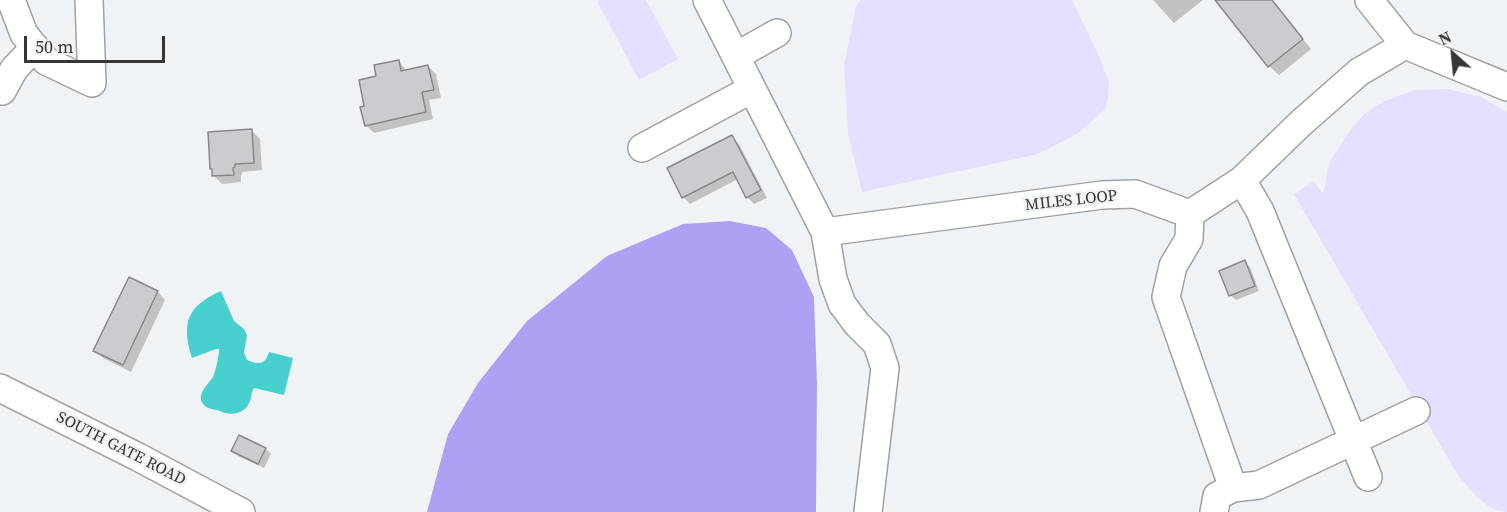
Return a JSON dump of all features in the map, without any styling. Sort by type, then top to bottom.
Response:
[{"type":"street","points":[[12,0],[24,34],[46,61],[92,83],[89,0]]},
{"type":"street","points":[[707,0],[825,232],[832,279],[842,304],[857,324],[877,344],[885,368],[868,512]]},
{"type":"street","points":[[1369,0],[1405,45],[1507,87]]},
{"type":"street","points":[[736,56],[777,33]]},
{"type":"street","points":[[1233,488],[1166,297],[1173,266],[1189,239],[1190,214],[1242,180],[1301,123],[1359,72],[1405,45]]},
{"type":"street","points":[[2,91],[14,69],[35,47]]},
{"type":"street","points":[[642,148],[752,88]]},
{"type":"street","points":[[1242,180],[1260,211],[1368,477]]},
{"type":"street","name":"MILES LOOP","points":[[825,232],[1102,195],[1136,194],[1190,214]]},
{"type":"street","name":"SOUTH GATE ROAD","points":[[0,388],[241,512]]},
{"type":"street","points":[[1214,512],[1217,496],[1233,488],[1259,485],[1416,411]]},
{"type":"shaded area","points":[[646,0],[678,59],[639,80],[597,1]]},
{"type":"shaded area","points":[[860,0],[1072,0],[1099,56],[1109,83],[1105,109],[1080,132],[1034,155],[862,192],[848,133],[844,66],[856,7]]},
{"type":"shaded area","points":[[1447,89],[1481,97],[1507,112],[1507,512],[1486,504],[1459,477],[1294,194],[1314,181],[1323,194],[1329,163],[1348,133],[1364,114],[1384,101],[1416,90]]},
{"type":"shaded area","points":[[730,221],[766,228],[792,250],[814,297],[817,384],[816,512],[427,512],[448,434],[478,383],[527,321],[607,256],[683,224]]},
{"type":"water","points":[[221,291],[234,321],[244,329],[247,335],[244,353],[247,360],[261,363],[269,352],[293,358],[284,395],[254,388],[248,405],[242,411],[235,413],[209,408],[202,402],[201,394],[213,377],[219,349],[192,358],[187,335],[187,325],[194,310]]},
{"type":"building","points":[[1215,0],[1272,0],[1303,39],[1268,67]]},
{"type":"building","points":[[399,60],[401,71],[428,65],[434,90],[422,92],[426,112],[365,126],[360,107],[364,106],[359,80],[376,76],[374,65]]},
{"type":"building","points":[[252,129],[254,163],[235,164],[234,175],[212,176],[208,132]]},
{"type":"building","points":[[732,135],[761,190],[746,198],[733,172],[682,198],[667,168]]},
{"type":"building","points":[[1245,260],[1255,286],[1229,296],[1219,271]]},
{"type":"building","points":[[129,277],[158,291],[123,365],[93,351]]},
{"type":"building","points":[[239,435],[266,448],[258,464],[231,451]]}]
